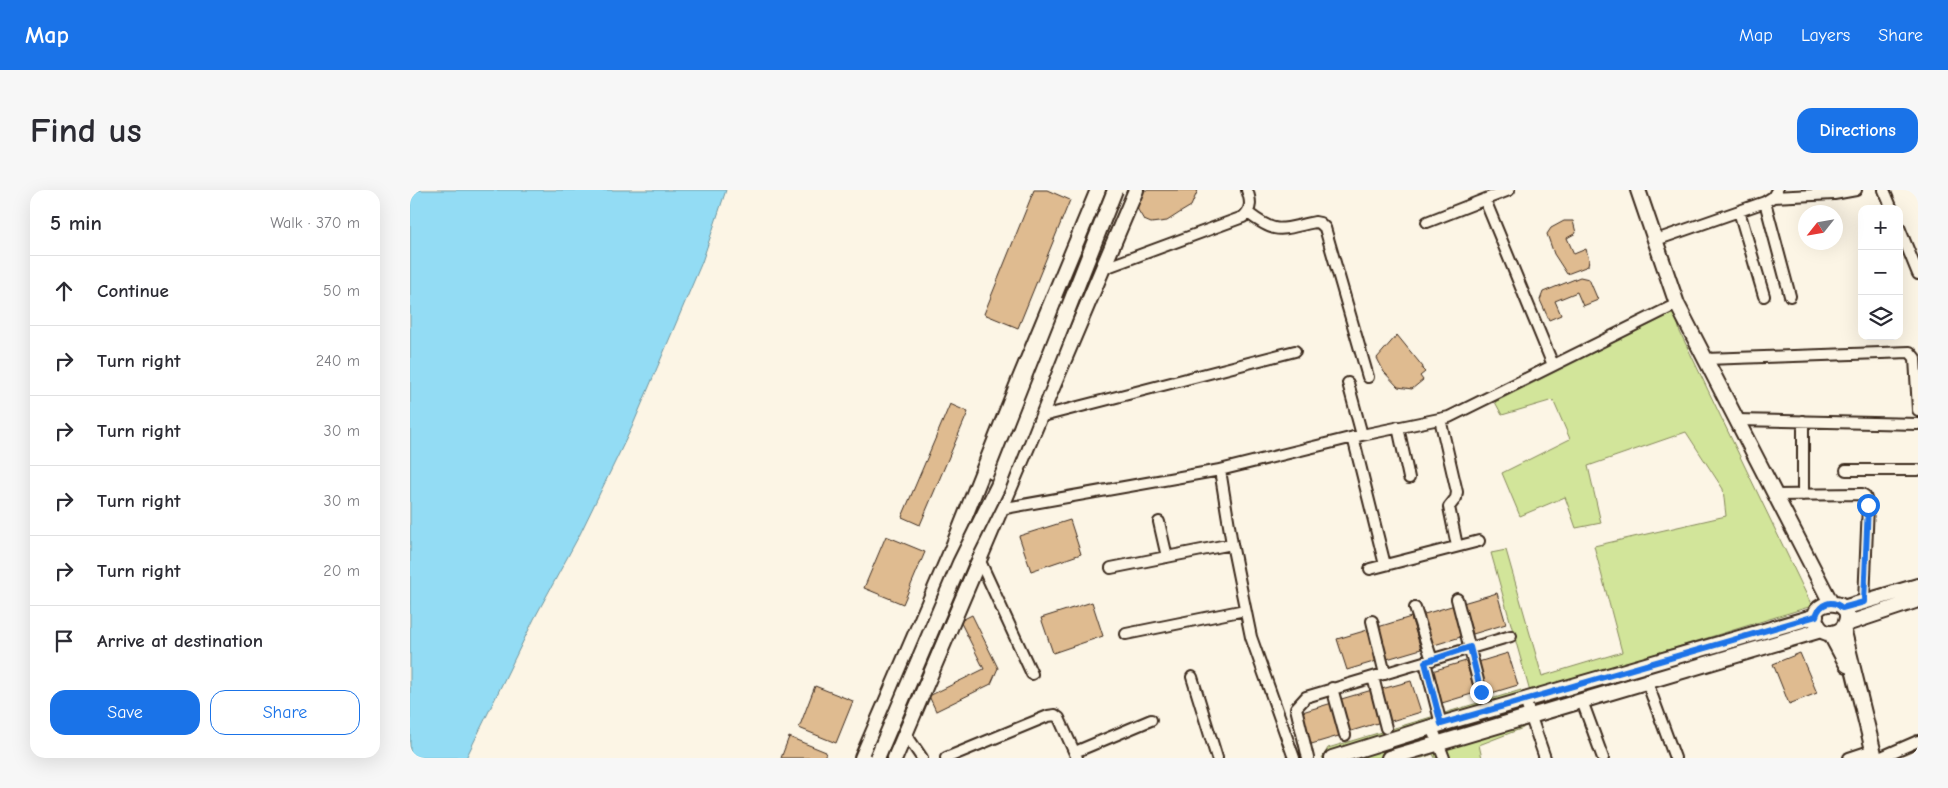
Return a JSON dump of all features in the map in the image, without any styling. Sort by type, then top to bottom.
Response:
[{"type":"main road","points":[[862,758],[950,554],[1098,190]]},
{"type":"main road","points":[[959,532],[973,521],[1106,190]]},
{"type":"main road","points":[[877,758],[960,563],[998,486],[1115,190]]},
{"type":"main road","points":[[895,758],[1136,190]]},
{"type":"main road","points":[[1638,190],[1677,304],[1775,495],[1837,605],[1846,614],[1835,629]]},
{"type":"main road","points":[[950,554],[977,562]]},
{"type":"main road","points":[[1876,755],[1857,684],[1835,629],[1816,621],[1816,616],[1821,606],[1864,602],[1918,586]]},
{"type":"main road","points":[[1389,758],[1835,629],[1918,600]]},
{"type":"main road","points":[[1332,758],[1437,725],[1816,616]]},
{"type":"street","points":[[1102,269],[1243,217],[1248,212],[1249,190]]},
{"type":"street","points":[[1428,222],[1509,190]]},
{"type":"street","points":[[1656,240],[1739,211],[1772,196],[1834,194],[1856,190]]},
{"type":"street","points":[[1884,190],[1890,205]]},
{"type":"street","points":[[1772,196],[1790,296]]},
{"type":"street","points":[[1485,200],[1553,366]]},
{"type":"street","points":[[1739,211],[1764,296]]},
{"type":"street","points":[[1248,212],[1264,225],[1272,228],[1278,229],[1314,222],[1320,223],[1325,228],[1368,378]]},
{"type":"street","points":[[1903,237],[1918,274]]},
{"type":"street","points":[[1000,509],[1220,470],[1357,436],[1450,417],[1677,304]]},
{"type":"street","points":[[1039,417],[1295,351]]},
{"type":"street","points":[[1705,359],[1910,352],[1915,358],[1918,410]]},
{"type":"street","points":[[1348,383],[1357,436],[1385,565]]},
{"type":"street","points":[[1440,419],[1457,492],[1456,498],[1449,507],[1457,546]]},
{"type":"street","points":[[1736,420],[1918,424]]},
{"type":"street","points":[[1803,421],[1804,495]]},
{"type":"street","points":[[1398,427],[1409,478]]},
{"type":"street","points":[[1220,470],[1232,544],[1256,654],[1294,758]]},
{"type":"street","points":[[1846,470],[1918,470]]},
{"type":"street","points":[[1775,495],[1862,494],[1865,496],[1868,505],[1864,602]]},
{"type":"street","points":[[1160,522],[1167,557]]},
{"type":"street","points":[[1370,568],[1479,541]]},
{"type":"street","points":[[1111,568],[1232,544]]},
{"type":"street","points":[[977,562],[1032,674]]},
{"type":"street","points":[[1458,599],[1481,692]]},
{"type":"street","points":[[1415,608],[1428,661],[1439,743],[1444,758]]},
{"type":"street","points":[[1126,634],[1245,610]]},
{"type":"street","points":[[1372,621],[1385,674]]},
{"type":"street","points":[[1308,758],[1296,708],[1306,697],[1511,636]]},
{"type":"street","points":[[1192,677],[1217,758]]},
{"type":"street","points":[[1373,677],[1386,728]]},
{"type":"street","points":[[1647,682],[1675,758]]},
{"type":"street","points":[[1332,688],[1345,735]]},
{"type":"street","points":[[1525,700],[1545,758]]},
{"type":"street","points":[[1582,701],[1603,758]]},
{"type":"street","points":[[946,758],[1048,716],[1055,715],[1059,718],[1076,755],[1151,720]]},
{"type":"street","points":[[905,733],[922,758]]},
{"type":"street","points":[[1849,758],[1876,755],[1918,741]]},
{"type":"green space","points":[[1675,312],[1680,332],[1812,606],[1530,692],[1491,553],[1506,550],[1542,676],[1622,652],[1594,546],[1726,516],[1723,489],[1686,432],[1588,466],[1601,523],[1576,528],[1565,497],[1520,516],[1502,473],[1570,439],[1553,400],[1502,415],[1495,402]]},
{"type":"green space","points":[[1521,690],[1523,728],[1479,745],[1482,758],[1435,758],[1433,754],[1422,758],[1322,758],[1328,748]]},
{"type":"water","points":[[410,190],[726,190],[702,262],[632,427],[580,534],[534,619],[466,758],[410,758]]},
{"type":"building","points":[[1034,190],[1047,190],[1070,200],[1018,328],[984,314]]},
{"type":"building","points":[[1138,190],[1198,190],[1191,206],[1167,221],[1151,223],[1144,220],[1134,200]]},
{"type":"building","points":[[1564,221],[1573,221],[1576,233],[1567,238],[1574,254],[1586,249],[1589,260],[1588,266],[1567,274],[1554,254],[1547,234],[1551,228]]},
{"type":"building","points":[[1580,277],[1589,279],[1598,300],[1583,306],[1577,292],[1555,301],[1561,315],[1549,320],[1540,300],[1543,292]]},
{"type":"building","points":[[1397,335],[1425,372],[1420,376],[1423,380],[1412,389],[1398,387],[1384,372],[1377,358]]},
{"type":"building","points":[[950,404],[968,412],[920,525],[902,517]]},
{"type":"building","points":[[1070,520],[1081,554],[1031,571],[1019,536]]},
{"type":"building","points":[[886,536],[925,552],[903,604],[864,588]]},
{"type":"building","points":[[1497,593],[1506,624],[1473,634],[1463,603]]},
{"type":"building","points":[[1092,602],[1103,636],[1053,653],[1041,618]]},
{"type":"building","points":[[1455,605],[1464,636],[1431,646],[1421,615]]},
{"type":"building","points":[[972,615],[998,668],[991,684],[936,711],[929,696],[984,669],[960,621]]},
{"type":"building","points":[[1411,617],[1421,649],[1387,659],[1378,627]]},
{"type":"building","points":[[1371,629],[1380,660],[1347,670],[1337,639]]},
{"type":"building","points":[[1508,653],[1518,685],[1485,695],[1475,663]]},
{"type":"building","points":[[1800,653],[1817,693],[1789,704],[1773,664]]},
{"type":"building","points":[[1466,661],[1475,693],[1442,703],[1432,671]]},
{"type":"building","points":[[1411,681],[1421,712],[1388,722],[1378,690]]},
{"type":"building","points":[[815,686],[853,701],[836,743],[799,728]]},
{"type":"building","points":[[1372,690],[1381,722],[1348,732],[1338,700]]},
{"type":"building","points":[[1332,703],[1342,735],[1308,745],[1299,713]]},
{"type":"building","points":[[789,737],[826,752],[824,758],[781,758]]},
{"type":"route","points":[[1481,692],[1470,647],[1425,662],[1441,724],[1816,616],[1821,606],[1831,602],[1836,603],[1842,608],[1864,602],[1868,505]]}]
